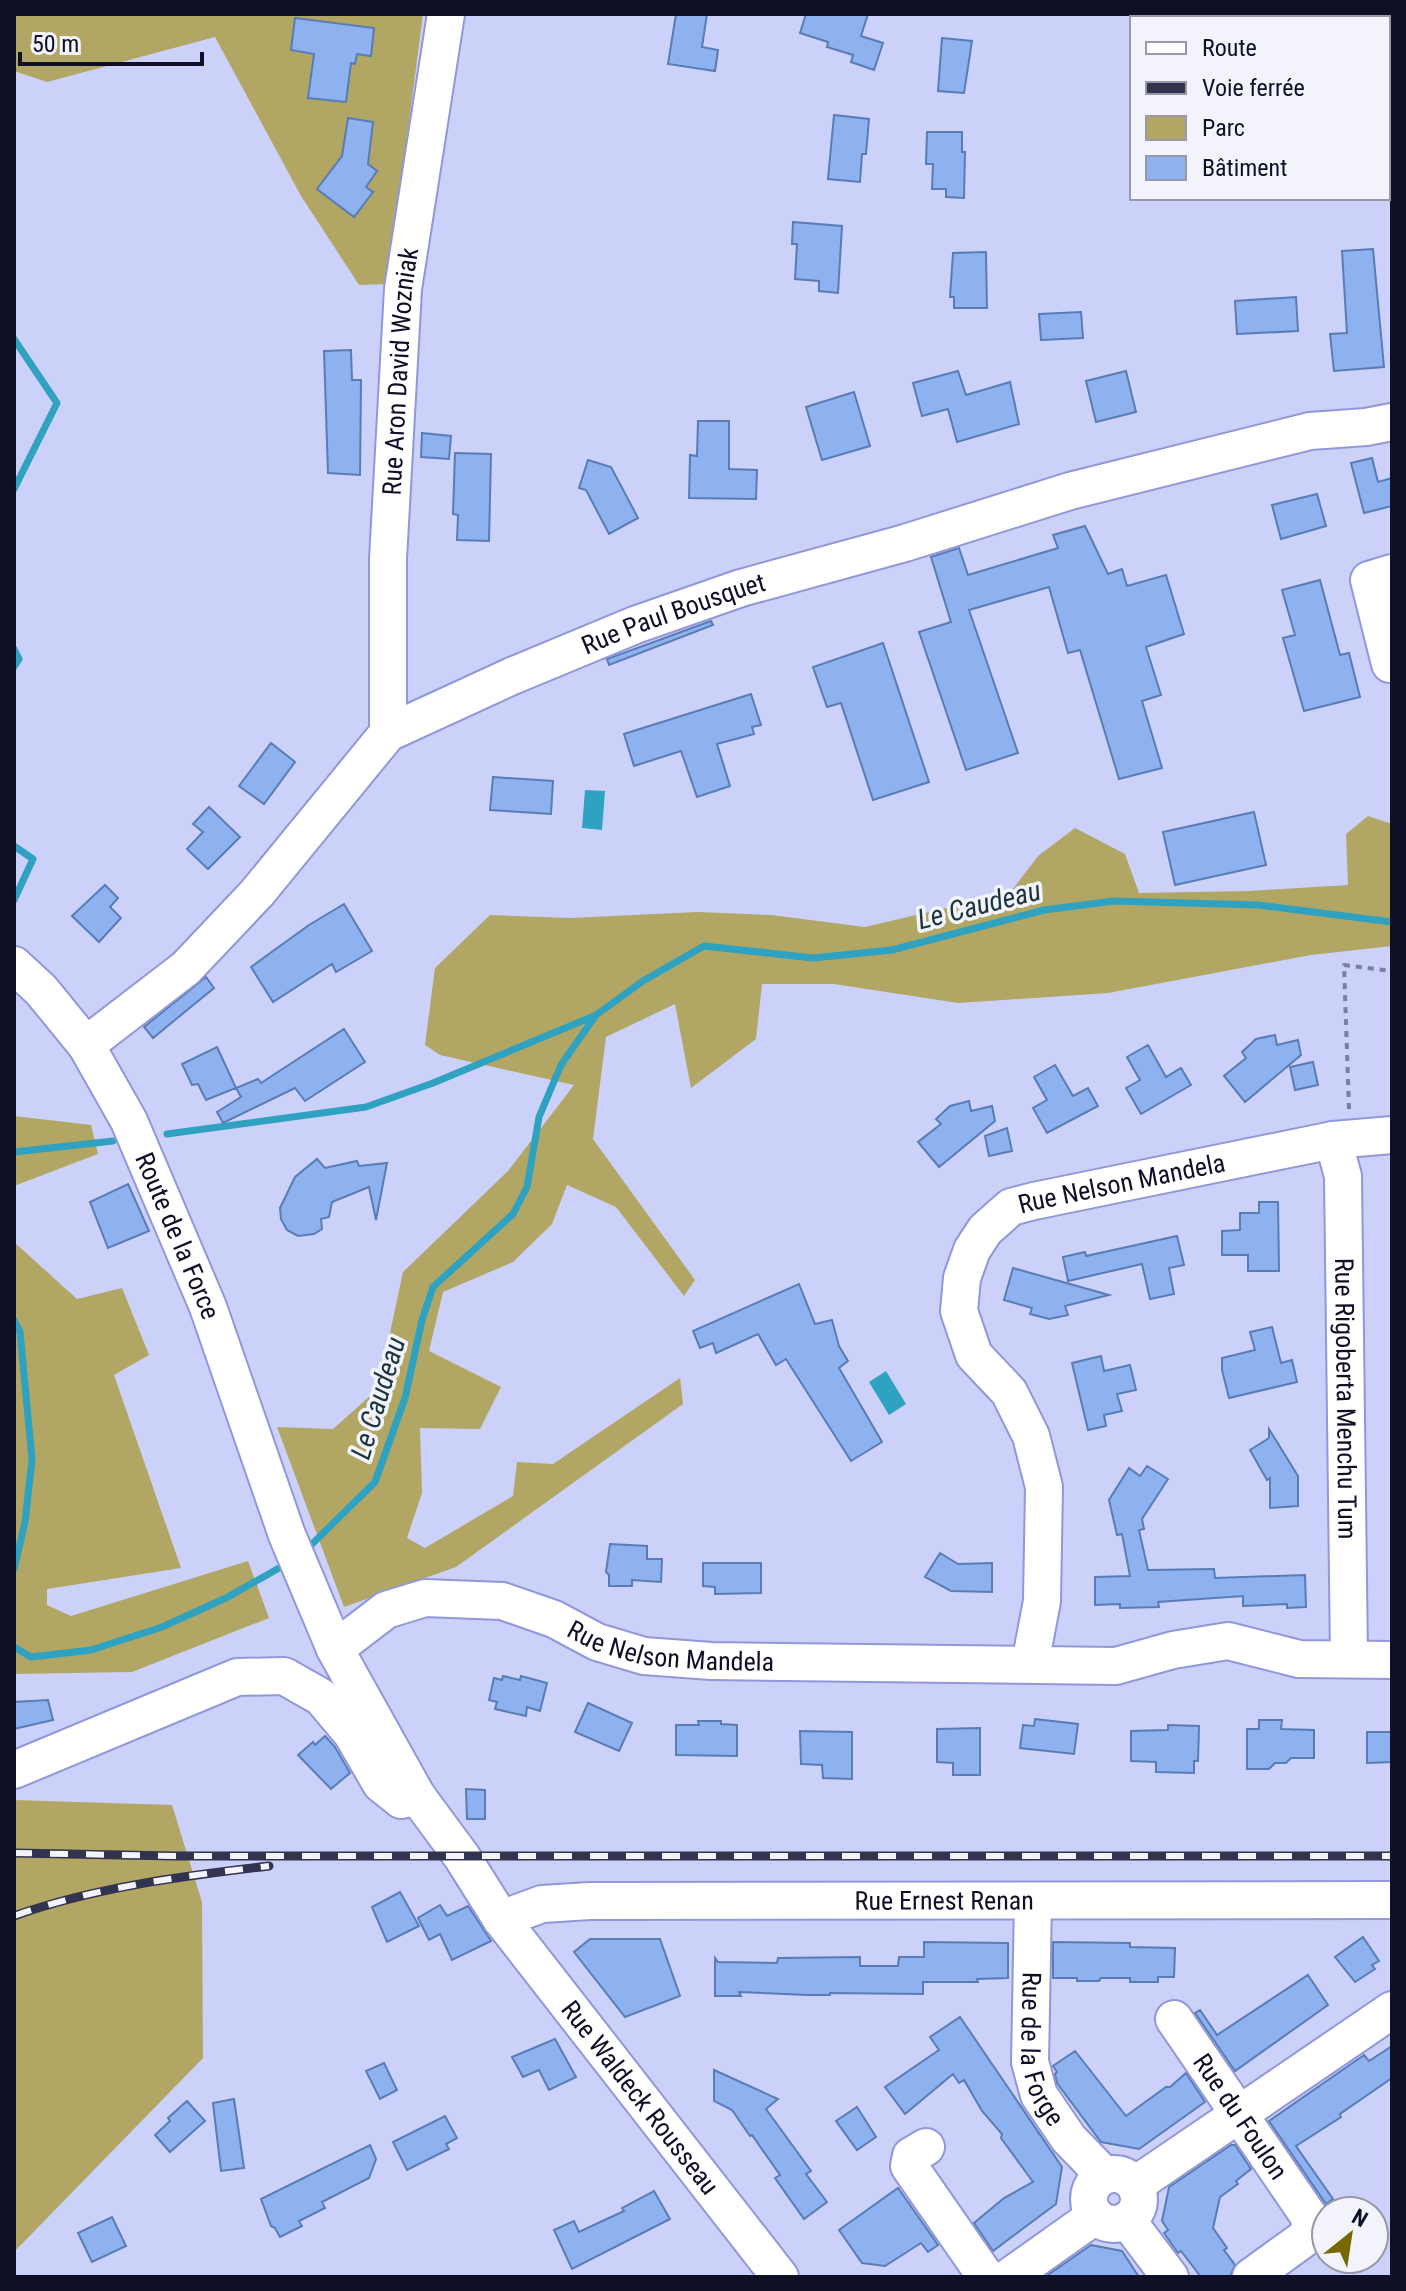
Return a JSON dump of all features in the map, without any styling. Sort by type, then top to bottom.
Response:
[{"type":"street","name":"Rue Aron David Wozniak","points":[[388,733],[388,559],[403,289],[446,14]]},
{"type":"street","name":"Rue Paul Bousquet","points":[[86,1045],[186,968],[257,893],[388,733],[512,676],[635,625],[741,588],[905,543],[1084,488],[1310,431],[1392,422]]},
{"type":"street","points":[[1392,573],[1369,580],[1390,664],[1392,662]]},
{"type":"street","name":"Route de la Force","points":[[14,965],[41,990],[86,1045],[129,1121],[208,1307],[287,1535],[335,1649],[417,1796]]},
{"type":"street","name":"Rue Nelson Mandela","points":[[1030,1664],[1042,1601],[1044,1487],[1031,1436],[1009,1392],[974,1355],[959,1311],[962,1278],[972,1250],[985,1230],[1011,1207],[1341,1139],[1392,1135]]},
{"type":"street","name":"Rue Rigoberta Menchu Tum","points":[[1341,1139],[1349,1659]]},
{"type":"street","name":"Rue Nelson Mandela","points":[[335,1649],[386,1610],[425,1598],[502,1601],[554,1619],[597,1642],[644,1656],[774,1662],[1116,1666],[1173,1650],[1228,1641],[1299,1659],[1392,1660]]},
{"type":"street","points":[[14,1770],[237,1677],[284,1676],[321,1697],[352,1734],[381,1784],[401,1800],[417,1796]]},
{"type":"street","name":"Rue Waldeck Rousseau","points":[[417,1796],[462,1857],[501,1919],[780,2277]]},
{"type":"street","name":"Rue Ernest Renan","points":[[501,1919],[542,1904],[590,1901],[1392,1900]]},
{"type":"street","name":"Rue de la Forge","points":[[1033,1901],[1030,2062],[1039,2095],[1069,2139],[1119,2180]]},
{"type":"street","points":[[1170,2277],[1111,2218],[1091,2209],[1089,2193],[1097,2180],[1119,2180],[1238,2114],[1392,2010]]},
{"type":"street","name":"Rue du Foulon","points":[[1174,2019],[1310,2218],[1309,2235],[1251,2277]]},
{"type":"street","points":[[926,2147],[911,2156],[909,2166],[986,2277]]},
{"type":"street","points":[[1009,2277],[1111,2218]]},
{"type":"path","points":[[1341,1139],[1344,965],[1392,971]]},
{"type":"green space","points":[[14,14],[423,14],[388,284],[359,285],[301,196],[215,37],[47,82],[14,71]]},
{"type":"green space","points":[[1368,816],[1392,824],[1392,946],[1311,955],[1108,993],[958,1003],[834,984],[762,984],[756,1039],[691,1088],[675,1004],[606,1037],[593,1139],[695,1280],[684,1296],[616,1207],[567,1185],[552,1224],[513,1262],[443,1292],[429,1351],[501,1387],[480,1429],[420,1428],[422,1493],[407,1538],[425,1548],[513,1496],[517,1462],[553,1464],[680,1378],[683,1404],[456,1567],[344,1607],[277,1427],[333,1429],[378,1389],[403,1272],[508,1171],[574,1085],[440,1055],[425,1045],[435,968],[490,915],[570,918],[698,912],[771,915],[865,927],[1010,893],[1038,856],[1075,828],[1125,854],[1139,893],[1348,885],[1346,834]]},
{"type":"green space","points":[[14,1116],[91,1125],[98,1154],[14,1186]]},
{"type":"green space","points":[[14,1242],[77,1299],[122,1288],[149,1355],[114,1375],[181,1568],[47,1589],[47,1605],[71,1616],[248,1561],[269,1618],[132,1672],[14,1674]]},
{"type":"green space","points":[[14,1800],[172,1805],[202,1902],[203,2058],[14,2252]]},
{"type":"water","points":[[585,790],[605,791],[602,830],[582,828]]},
{"type":"water","points":[[886,1371],[906,1404],[889,1415],[869,1382]]},
{"type":"building","points":[[676,14],[707,14],[702,47],[718,50],[715,71],[668,64]]},
{"type":"building","points":[[806,14],[868,14],[861,36],[883,43],[874,70],[851,62],[853,55],[827,47],[828,42],[800,33]]},
{"type":"building","points":[[295,18],[374,28],[371,56],[357,54],[355,64],[351,63],[346,102],[308,98],[314,54],[291,50]]},
{"type":"building","points":[[942,38],[972,41],[964,93],[938,91]]},
{"type":"building","points":[[834,115],[869,119],[860,182],[828,179]]},
{"type":"building","points":[[348,118],[373,122],[368,164],[377,171],[366,187],[373,192],[354,217],[317,189],[342,156]]},
{"type":"building","points":[[927,132],[962,132],[964,198],[946,197],[946,189],[932,189],[933,164],[926,164]]},
{"type":"building","points":[[793,222],[842,226],[838,293],[819,291],[819,281],[795,279],[797,244],[792,244]]},
{"type":"building","points":[[1373,249],[1384,367],[1334,371],[1330,334],[1347,333],[1342,251]]},
{"type":"building","points":[[986,252],[987,308],[954,308],[954,297],[950,297],[953,253]]},
{"type":"building","points":[[1296,297],[1298,331],[1237,334],[1235,301]]},
{"type":"building","points":[[1081,312],[1083,338],[1041,340],[1039,314]]},
{"type":"building","points":[[351,350],[352,380],[361,380],[360,475],[328,473],[324,351]]},
{"type":"building","points":[[958,371],[966,395],[1010,382],[1019,424],[957,442],[948,409],[922,416],[913,383]]},
{"type":"building","points":[[1126,371],[1136,412],[1096,422],[1086,381]]},
{"type":"building","points":[[854,392],[870,446],[822,460],[806,407]]},
{"type":"building","points":[[698,421],[729,421],[729,469],[757,470],[756,499],[689,498],[690,455],[697,456]]},
{"type":"building","points":[[422,433],[451,436],[449,459],[421,457]]},
{"type":"building","points":[[455,453],[491,454],[489,541],[457,540],[458,515],[453,514]]},
{"type":"building","points":[[1372,458],[1378,482],[1392,478],[1392,506],[1364,513],[1351,463]]},
{"type":"building","points":[[588,460],[611,467],[638,518],[609,534],[586,490],[579,488]]},
{"type":"building","points":[[1317,494],[1326,526],[1281,539],[1272,505]]},
{"type":"building","points":[[1085,526],[1108,574],[1122,569],[1127,586],[1166,575],[1184,634],[1146,647],[1161,695],[1142,701],[1162,768],[1119,779],[1080,650],[1068,653],[1049,587],[969,610],[1018,753],[966,770],[919,632],[951,622],[931,557],[959,548],[968,575],[1058,548],[1053,535]]},
{"type":"building","points":[[1320,580],[1340,655],[1349,653],[1360,697],[1304,711],[1283,638],[1295,635],[1282,590]]},
{"type":"building","points":[[711,621],[713,625],[609,665],[607,659]]},
{"type":"building","points":[[883,643],[929,782],[873,800],[841,703],[827,707],[813,667]]},
{"type":"building","points":[[751,694],[761,725],[752,727],[754,734],[717,744],[730,786],[697,797],[681,751],[634,766],[624,734]]},
{"type":"building","points":[[271,743],[295,762],[264,804],[239,786]]},
{"type":"building","points":[[493,777],[553,781],[551,814],[490,810]]},
{"type":"building","points":[[209,807],[240,837],[208,869],[187,849],[203,832],[193,824]]},
{"type":"building","points":[[1254,812],[1266,865],[1175,885],[1163,832]]},
{"type":"building","points":[[105,885],[118,898],[110,907],[121,918],[99,942],[72,916]]},
{"type":"building","points":[[344,904],[372,951],[336,972],[332,964],[273,1002],[251,967]]},
{"type":"building","points":[[206,977],[214,988],[153,1038],[144,1027]]},
{"type":"building","points":[[344,1029],[365,1062],[305,1101],[295,1088],[223,1123],[217,1112],[241,1097],[236,1088],[258,1079],[261,1083]]},
{"type":"building","points":[[1275,1035],[1277,1045],[1298,1040],[1301,1055],[1245,1102],[1224,1076],[1246,1058],[1242,1052],[1256,1039]]},
{"type":"building","points":[[1148,1045],[1166,1077],[1181,1068],[1191,1085],[1141,1114],[1126,1088],[1140,1080],[1127,1057]]},
{"type":"building","points":[[217,1047],[236,1088],[206,1100],[198,1084],[192,1085],[182,1064]]},
{"type":"building","points":[[1313,1062],[1318,1085],[1295,1090],[1290,1067]]},
{"type":"building","points":[[1055,1065],[1073,1096],[1088,1088],[1098,1106],[1047,1133],[1033,1108],[1047,1100],[1034,1077]]},
{"type":"building","points":[[969,1101],[971,1111],[992,1106],[995,1121],[939,1167],[918,1142],[941,1124],[936,1119],[950,1106]]},
{"type":"building","points":[[1007,1128],[1012,1151],[989,1156],[985,1136]]},
{"type":"building","points":[[317,1159],[325,1168],[357,1161],[359,1166],[387,1163],[376,1220],[369,1187],[332,1202],[329,1217],[321,1219],[322,1229],[314,1234],[298,1236],[287,1230],[280,1208],[295,1177]]},
{"type":"building","points":[[128,1184],[149,1231],[108,1248],[90,1202]]},
{"type":"building","points":[[1259,1202],[1278,1202],[1279,1271],[1248,1271],[1248,1255],[1222,1255],[1222,1231],[1240,1230],[1240,1213],[1259,1213]]},
{"type":"building","points":[[1177,1236],[1184,1265],[1169,1268],[1174,1294],[1150,1299],[1142,1264],[1068,1281],[1063,1257],[1085,1252],[1086,1256]]},
{"type":"building","points":[[1013,1268],[1109,1295],[1065,1306],[1068,1315],[1049,1319],[1030,1314],[1032,1308],[1004,1300]]},
{"type":"building","points":[[799,1284],[815,1324],[832,1320],[839,1346],[848,1361],[839,1368],[882,1442],[851,1461],[786,1359],[776,1365],[758,1334],[716,1353],[713,1343],[700,1348],[693,1331]]},
{"type":"building","points":[[1272,1327],[1281,1363],[1292,1360],[1297,1382],[1229,1398],[1222,1358],[1255,1350],[1250,1332]]},
{"type":"building","points":[[1101,1356],[1104,1371],[1130,1365],[1136,1390],[1117,1394],[1122,1411],[1104,1415],[1106,1426],[1088,1430],[1072,1363]]},
{"type":"building","points":[[1269,1429],[1298,1476],[1298,1506],[1270,1508],[1270,1478],[1267,1480],[1250,1450],[1269,1438]]},
{"type":"building","points":[[1147,1466],[1168,1479],[1142,1519],[1144,1529],[1139,1530],[1148,1570],[1214,1569],[1215,1578],[1305,1575],[1306,1607],[1287,1608],[1287,1604],[1243,1606],[1243,1596],[1158,1602],[1159,1607],[1095,1605],[1095,1577],[1130,1576],[1122,1534],[1117,1535],[1109,1500],[1129,1468],[1140,1476]]},
{"type":"building","points":[[610,1544],[647,1546],[647,1559],[662,1559],[661,1582],[632,1580],[632,1586],[609,1586],[606,1572]]},
{"type":"building","points":[[940,1553],[958,1564],[992,1563],[992,1592],[951,1591],[925,1577]]},
{"type":"building","points":[[703,1563],[761,1563],[761,1593],[715,1594],[715,1587],[703,1586]]},
{"type":"building","points":[[503,1676],[520,1680],[521,1676],[547,1683],[540,1711],[527,1707],[526,1716],[495,1709],[497,1702],[489,1700],[494,1678],[502,1680]]},
{"type":"building","points":[[48,1700],[53,1720],[14,1729],[14,1702]]},
{"type":"building","points":[[588,1703],[632,1723],[619,1751],[575,1732]]},
{"type":"building","points":[[1035,1719],[1078,1724],[1074,1754],[1020,1748],[1023,1725],[1034,1726]]},
{"type":"building","points":[[1259,1720],[1282,1720],[1281,1729],[1314,1730],[1314,1758],[1291,1758],[1286,1763],[1275,1763],[1269,1769],[1247,1769],[1247,1729],[1259,1729]]},
{"type":"building","points":[[698,1721],[737,1725],[737,1756],[676,1755],[676,1725],[699,1725]]},
{"type":"building","points":[[1168,1725],[1199,1726],[1198,1761],[1194,1761],[1194,1773],[1156,1772],[1156,1762],[1131,1761],[1131,1731],[1168,1730]]},
{"type":"building","points":[[980,1728],[980,1775],[953,1775],[953,1763],[937,1762],[937,1729]]},
{"type":"building","points":[[800,1731],[852,1732],[852,1779],[823,1778],[822,1765],[801,1764]]},
{"type":"building","points":[[1367,1732],[1392,1732],[1392,1762],[1367,1763]]},
{"type":"building","points":[[325,1736],[350,1773],[331,1789],[298,1755]]},
{"type":"building","points":[[466,1789],[485,1790],[485,1819],[467,1819]]},
{"type":"building","points":[[400,1892],[419,1926],[387,1942],[372,1907]]},
{"type":"building","points":[[440,1905],[447,1916],[468,1906],[491,1941],[452,1960],[440,1934],[429,1940],[418,1918]]},
{"type":"building","points":[[1363,1937],[1379,1961],[1372,1965],[1375,1969],[1355,1982],[1335,1957]]},
{"type":"building","points":[[590,1939],[660,1939],[680,1996],[625,2017],[574,1952]]},
{"type":"building","points":[[924,1942],[1008,1943],[1008,1978],[977,1979],[978,1982],[923,1982],[923,1994],[739,1992],[741,1996],[715,1996],[715,1958],[718,1962],[777,1963],[778,1958],[860,1957],[860,1966],[898,1966],[899,1957],[924,1957]]},
{"type":"building","points":[[1053,1942],[1130,1943],[1130,1947],[1175,1948],[1174,1977],[1158,1977],[1158,1982],[1130,1982],[1130,1978],[1077,1981],[1077,1978],[1053,1978]]},
{"type":"building","points":[[1308,1975],[1328,2005],[1235,2071],[1195,2013],[1200,2010],[1217,2035]]},
{"type":"building","points":[[960,2017],[1062,2167],[1056,2204],[993,2251],[974,2223],[1004,2198],[1033,2182],[1001,2138],[1002,2134],[982,2111],[964,2080],[959,2083],[953,2074],[905,2114],[885,2087],[939,2050],[930,2037]]},
{"type":"building","points":[[555,2039],[576,2077],[549,2090],[539,2070],[523,2077],[512,2057]]},
{"type":"building","points":[[1392,2046],[1392,2078],[1296,2146],[1330,2195],[1320,2195],[1269,2121],[1364,2055],[1369,2061]]},
{"type":"building","points":[[1075,2051],[1126,2116],[1186,2073],[1205,2102],[1139,2149],[1101,2142],[1057,2083],[1057,2072],[1053,2066]]},
{"type":"building","points":[[384,2063],[397,2090],[380,2099],[366,2071]]},
{"type":"building","points":[[714,2070],[778,2099],[766,2109],[811,2171],[806,2174],[827,2202],[804,2219],[775,2178],[780,2175],[752,2135],[732,2110],[714,2101]]},
{"type":"building","points":[[234,2099],[244,2168],[221,2171],[213,2103]]},
{"type":"building","points":[[187,2101],[205,2121],[170,2152],[155,2135]]},
{"type":"building","points":[[857,2107],[876,2137],[857,2150],[836,2121]]},
{"type":"building","points":[[445,2116],[457,2138],[446,2144],[449,2149],[407,2170],[393,2142]]},
{"type":"building","points":[[370,2145],[376,2159],[369,2178],[322,2202],[325,2208],[299,2221],[302,2226],[280,2237],[271,2226],[261,2199]]},
{"type":"building","points":[[1235,2145],[1251,2169],[1236,2181],[1238,2184],[1220,2197],[1213,2228],[1235,2265],[1230,2277],[1201,2277],[1164,2233],[1168,2230],[1162,2221],[1169,2187]]},
{"type":"building","points":[[898,2188],[938,2245],[928,2252],[921,2243],[885,2266],[862,2263],[839,2230]]},
{"type":"building","points":[[654,2191],[670,2219],[572,2269],[554,2230],[574,2221],[579,2232],[624,2211],[622,2208]]},
{"type":"building","points":[[112,2217],[126,2246],[92,2262],[78,2233]]},
{"type":"building","points":[[1091,2245],[1122,2251],[1139,2277],[1045,2277]]},
{"type":"waterway","points":[[14,339],[57,403],[14,489]]},
{"type":"waterway","points":[[14,649],[19,659],[14,667]]},
{"type":"waterway","points":[[14,846],[33,859],[14,900]]},
{"type":"waterway","name":"Le Caudeau","points":[[305,1551],[375,1482],[405,1398],[422,1320],[433,1287],[513,1214],[527,1187],[539,1117],[561,1065],[596,1015],[643,981],[704,946],[813,958],[892,950],[1044,910],[1114,901],[1258,905],[1392,922]]},
{"type":"waterway","name":"Le Caudeau","points":[[167,1134],[366,1107],[433,1083],[594,1016]]},
{"type":"waterway","name":"Le Caudeau","points":[[14,1152],[113,1141]]},
{"type":"waterway","name":"Le Caudeau","points":[[14,1320],[20,1332],[32,1459],[25,1522],[14,1569]]},
{"type":"waterway","name":"Le Caudeau","points":[[14,1647],[31,1657],[91,1650],[162,1627],[226,1598],[288,1563]]},
{"type":"railway","points":[[14,1853],[175,1856],[1392,1856]]},
{"type":"railway","points":[[14,1916],[108,1890],[269,1866]]}]
